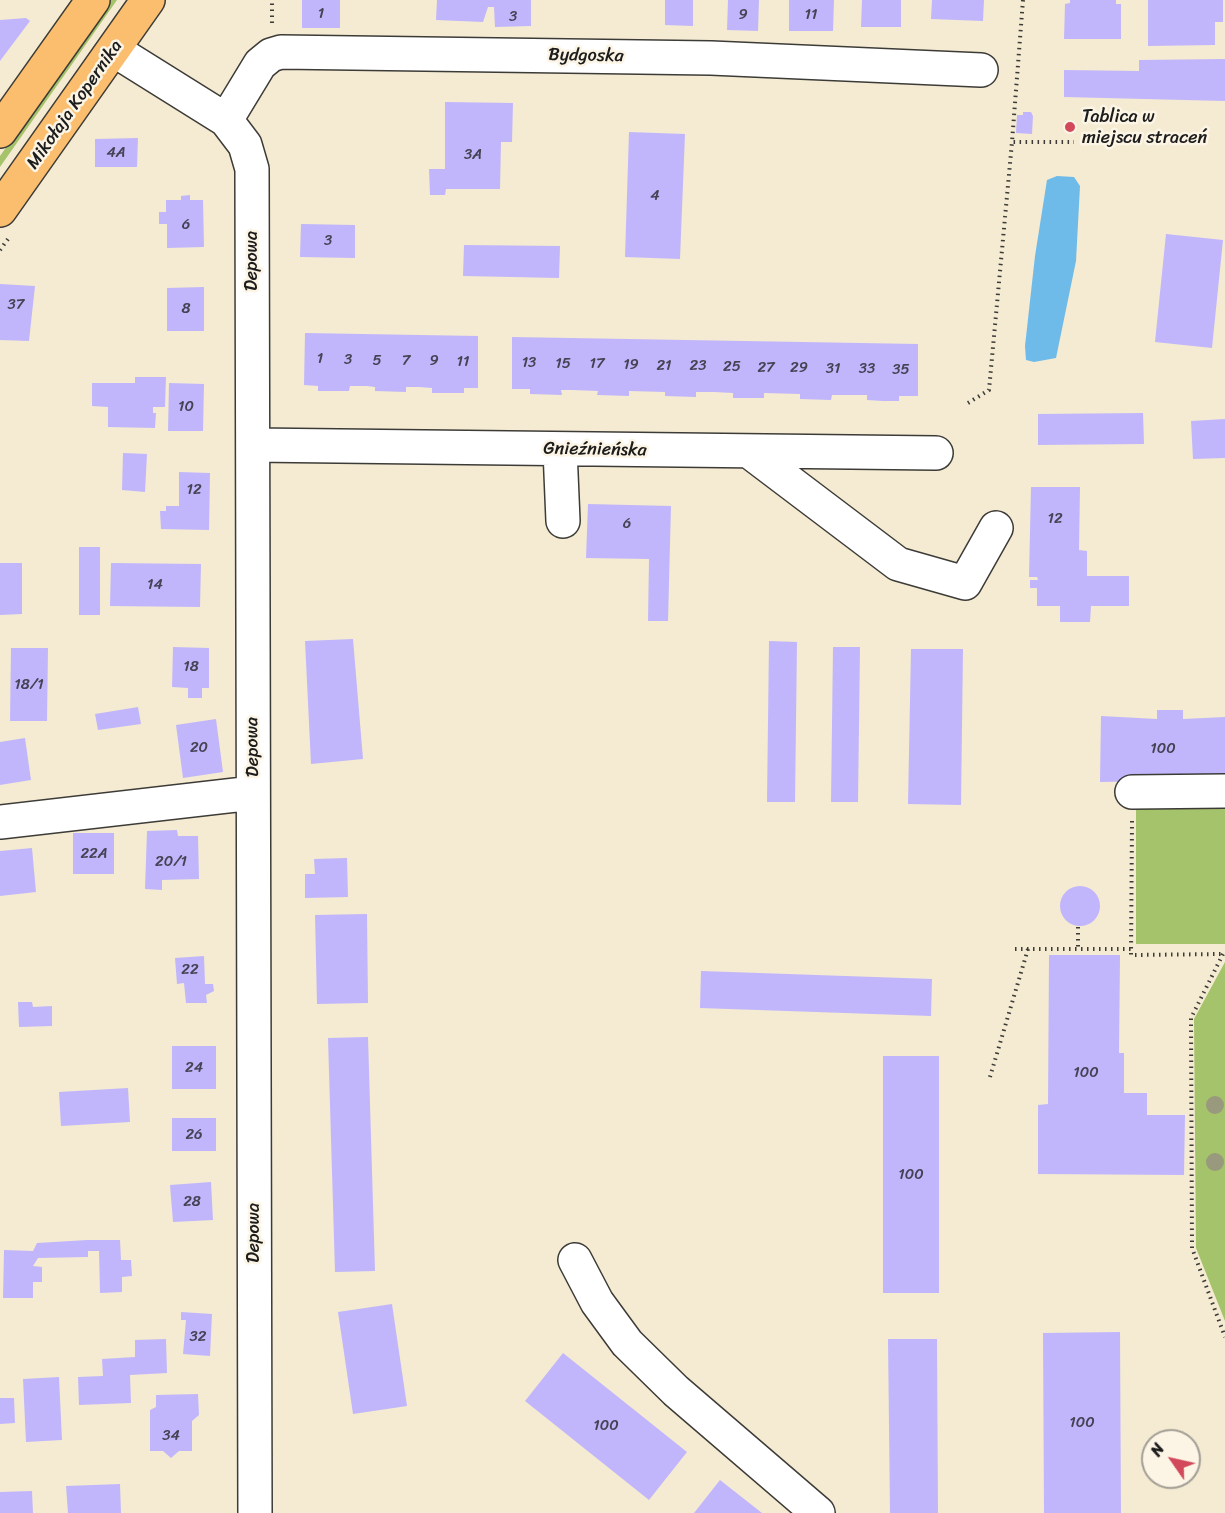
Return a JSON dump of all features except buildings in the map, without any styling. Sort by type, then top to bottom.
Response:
[{"type":"main road","points":[[0,131],[93,0]]},
{"type":"main road","name":"Mikołaja Kopernika","points":[[0,210],[148,0]]},
{"type":"street","name":"Depowa","points":[[114,50],[226,120],[245,145],[252,169],[255,1513]]},
{"type":"street","name":"Bydgoska","points":[[226,120],[260,64],[271,55],[281,52],[711,58],[981,70]]},
{"type":"street","name":"Gnieźnieńska","points":[[253,445],[936,453]]},
{"type":"street","points":[[560,450],[563,521]]},
{"type":"street","points":[[750,452],[898,564],[965,583],[996,528]]},
{"type":"street","points":[[1132,792],[1225,790]]},
{"type":"street","points":[[0,822],[253,792]]},
{"type":"street","points":[[575,1260],[597,1302],[627,1343],[676,1390],[818,1513]]},
{"type":"path","points":[[968,403],[989,390],[1023,0]]},
{"type":"path","points":[[1012,142],[1074,142]]},
{"type":"path","points":[[1132,792],[1131,955],[1224,954],[1191,1018],[1192,1248],[1225,1337]]},
{"type":"path","points":[[1077,927],[1078,949]]},
{"type":"path","points":[[1016,949],[1131,950]]},
{"type":"path","points":[[990,1077],[1028,949]]},
{"type":"green space","points":[[110,0],[117,0],[0,167],[0,156]]},
{"type":"green space","points":[[1136,796],[1225,796],[1225,944],[1136,944]]},
{"type":"green space","points":[[1225,962],[1225,1321],[1196,1248],[1194,1019]]},
{"type":"water","points":[[1057,176],[1074,177],[1080,186],[1076,261],[1056,358],[1034,362],[1026,360],[1025,346],[1035,256],[1047,180]]},
{"type":"place","name":"Tablica w miejscu straceń","points":[[1070,127]]}]
